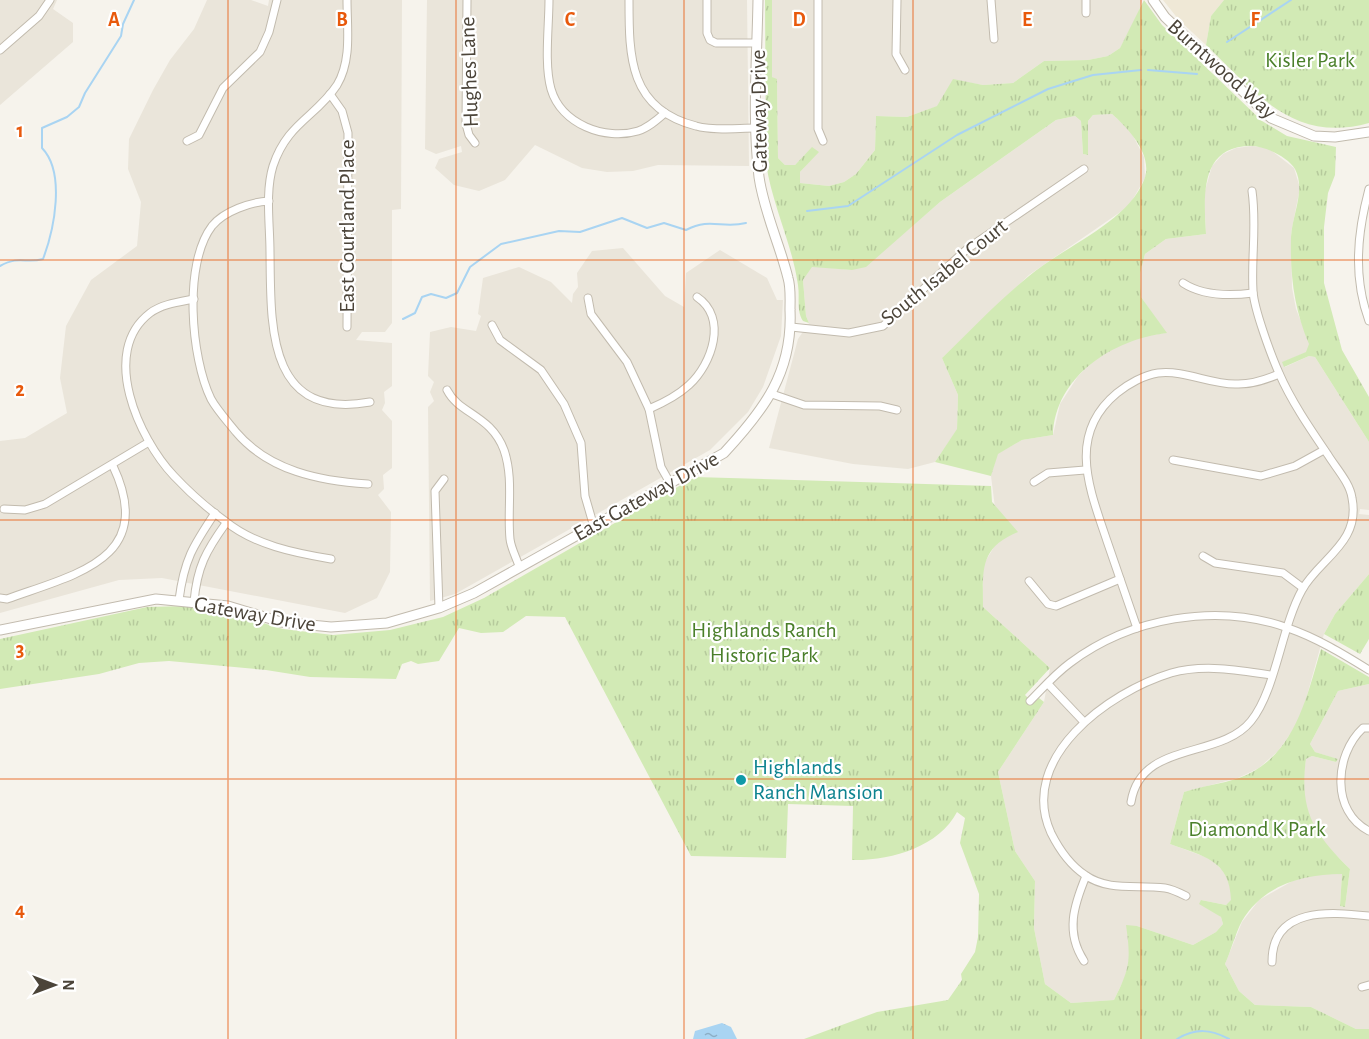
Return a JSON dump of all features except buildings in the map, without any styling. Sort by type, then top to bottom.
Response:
[{"type":"street","points":[[0,50],[39,16],[50,0]]},
{"type":"street","points":[[187,141],[199,135],[223,88],[260,52],[269,33],[277,0]]},
{"type":"street","points":[[347,0],[345,62],[337,84],[330,94],[285,138],[272,168],[269,201],[272,328],[281,364],[300,389],[318,401],[346,406],[370,402]]},
{"type":"street","name":"Hughes Lane","points":[[467,0],[466,124],[469,135],[475,143]]},
{"type":"street","points":[[549,0],[551,90],[562,110],[576,123],[616,135],[639,131],[665,113]]},
{"type":"street","points":[[629,0],[629,54],[634,76],[644,93],[665,113],[698,127],[756,128]]},
{"type":"street","points":[[707,0],[706,33],[710,40],[716,43],[757,43]]},
{"type":"street","name":"Gateway Drive","points":[[758,0],[756,128],[759,179],[789,280],[791,327]]},
{"type":"street","points":[[818,0],[818,129],[823,141]]},
{"type":"street","points":[[897,0],[897,54],[905,70]]},
{"type":"street","points":[[991,0],[994,39]]},
{"type":"street","points":[[1086,0],[1086,13]]},
{"type":"street","name":"Burntwood Way","points":[[1153,0],[1165,17],[1271,118],[1314,136],[1335,137],[1369,133]]},
{"type":"street","name":"East Courtland Place","points":[[330,94],[342,111],[348,134],[346,327]]},
{"type":"street","name":"South Isabel Court","points":[[791,327],[849,333],[882,326],[967,249],[1084,169]]},
{"type":"street","points":[[1369,189],[1361,222],[1357,261],[1359,292],[1369,321]]},
{"type":"street","points":[[1131,802],[1134,786],[1159,763],[1177,752],[1224,741],[1241,732],[1263,702],[1286,627],[1303,588],[1337,550],[1351,524],[1352,497],[1279,374],[1253,293],[1255,212],[1252,191]]},
{"type":"street","points":[[269,201],[254,202],[213,225],[197,256],[194,299],[199,360],[212,399],[237,434],[269,459],[294,472],[330,482],[368,484]]},
{"type":"street","points":[[1183,284],[1195,291],[1236,295],[1253,293]]},
{"type":"street","points":[[649,410],[670,399],[690,384],[708,358],[714,337],[714,321],[708,304],[697,297]]},
{"type":"street","points":[[588,298],[591,314],[627,362],[649,410],[661,467],[670,483]]},
{"type":"street","points":[[194,299],[170,304],[150,313],[134,333],[125,360],[126,384],[134,412],[149,442],[173,475],[226,523],[261,541],[292,552],[331,560]]},
{"type":"street","points":[[492,326],[500,340],[541,370],[564,404],[580,443],[585,496],[594,527]]},
{"type":"street","name":"East Gateway Drive","points":[[439,608],[474,593],[724,453],[753,422],[772,394],[785,359],[791,327]]},
{"type":"street","points":[[1137,628],[1085,470],[1088,443],[1096,419],[1112,397],[1125,387],[1163,373],[1187,374],[1233,384],[1259,382],[1279,374]]},
{"type":"street","points":[[447,390],[452,399],[482,419],[497,437],[504,450],[510,479],[511,542],[519,566]]},
{"type":"street","points":[[772,394],[804,405],[852,408],[880,406],[897,410]]},
{"type":"street","points":[[4,509],[26,510],[45,504],[113,466],[149,442]]},
{"type":"street","points":[[1173,460],[1261,476],[1295,466],[1324,450]]},
{"type":"street","points":[[0,598],[7,599],[83,572],[110,552],[119,539],[126,519],[127,503],[113,466]]},
{"type":"street","points":[[1034,482],[1048,473],[1085,470]]},
{"type":"street","points":[[439,608],[435,491],[444,479]]},
{"type":"street","points":[[178,600],[182,572],[190,550],[215,513]]},
{"type":"street","points":[[194,602],[196,574],[208,548],[226,523]]},
{"type":"street","points":[[1203,556],[1215,563],[1277,571],[1303,588]]},
{"type":"street","points":[[1029,580],[1048,604],[1056,606],[1120,579]]},
{"type":"street","name":"Gateway Drive","points":[[0,630],[156,599],[228,606],[281,622],[331,627],[387,623],[439,608]]},
{"type":"street","points":[[1030,701],[1071,663],[1094,647],[1137,628],[1166,620],[1212,616],[1248,618],[1286,627],[1312,637],[1369,670]]},
{"type":"street","points":[[1186,896],[1167,888],[1115,887],[1086,876],[1059,850],[1048,825],[1043,796],[1058,753],[1084,722],[1124,692],[1173,672],[1223,668],[1271,675]]},
{"type":"street","points":[[1048,684],[1084,722]]},
{"type":"street","points":[[1369,728],[1363,728],[1356,734],[1340,774],[1345,805],[1357,825],[1369,831]]},
{"type":"street","points":[[1084,961],[1075,949],[1072,910],[1086,876]]},
{"type":"street","points":[[1272,962],[1272,949],[1277,939],[1287,926],[1306,915],[1327,912],[1369,916]]},
{"type":"shaded area","points":[[0,0],[57,0],[53,9],[73,23],[73,42],[0,105]]},
{"type":"shaded area","points":[[207,0],[251,0],[268,6],[269,0],[402,0],[401,209],[392,210],[392,323],[385,332],[362,332],[356,340],[392,343],[392,386],[384,392],[385,403],[382,410],[392,421],[392,468],[383,475],[384,489],[378,495],[391,512],[390,572],[377,598],[345,613],[162,578],[119,580],[0,613],[0,441],[25,438],[67,413],[60,378],[66,326],[91,280],[137,246],[141,202],[128,169],[129,139],[153,90],[170,60],[194,29]]},
{"type":"shaded area","points":[[427,0],[747,0],[749,166],[658,165],[633,171],[607,172],[582,168],[535,145],[505,180],[479,191],[454,185],[435,168],[439,159],[462,152],[461,146],[436,154],[425,149]]},
{"type":"shaded area","points":[[772,0],[1142,0],[1138,15],[1120,48],[1108,56],[1088,60],[1044,61],[1013,83],[983,85],[953,80],[938,106],[907,117],[876,116],[875,150],[856,174],[844,182],[829,186],[800,183],[800,172],[818,152],[812,148],[795,165],[785,165],[778,158],[777,80],[772,77]]},
{"type":"shaded area","points":[[1163,0],[1224,0],[1211,16],[1206,45],[1179,20]]},
{"type":"shaded area","points":[[1112,114],[1130,130],[1144,157],[1145,178],[1129,206],[1029,275],[942,358],[958,395],[957,430],[935,462],[908,469],[853,464],[769,448],[798,339],[809,323],[806,316],[803,280],[812,266],[852,270],[904,233],[940,202],[1056,120],[1075,116],[1081,121],[1083,154],[1088,155],[1088,121],[1093,115]]},
{"type":"shaded area","points":[[1252,146],[1268,148],[1294,168],[1300,188],[1291,233],[1292,288],[1296,309],[1310,344],[1307,352],[1283,362],[1285,367],[1309,356],[1315,357],[1369,442],[1369,510],[1360,509],[1359,514],[1369,515],[1369,574],[1335,614],[1324,634],[1303,710],[1293,730],[1278,751],[1259,768],[1238,778],[1184,792],[1170,844],[1211,859],[1222,870],[1231,884],[1231,901],[1226,905],[1201,900],[1221,917],[1223,924],[1216,932],[1193,945],[1137,926],[1125,977],[1114,1000],[1071,1003],[1045,984],[1034,928],[1035,881],[1015,851],[998,772],[1044,702],[1050,668],[983,607],[983,565],[999,539],[991,476],[997,454],[1022,440],[1053,435],[1060,404],[1078,376],[1096,359],[1117,346],[1141,336],[1166,333],[1141,297],[1140,274],[1145,254],[1166,239],[1206,234],[1204,194],[1212,166],[1223,154],[1236,148]]},
{"type":"shaded area","points":[[623,248],[665,296],[684,307],[686,273],[720,250],[767,278],[777,300],[783,300],[781,336],[763,387],[748,412],[710,450],[455,594],[430,601],[428,407],[434,401],[430,392],[434,382],[428,376],[430,332],[451,327],[476,331],[481,316],[478,314],[483,278],[519,267],[551,282],[572,303],[573,294],[578,287],[577,273],[592,251]]},
{"type":"shaded area","points":[[1369,684],[1369,1029],[1356,1029],[1311,1007],[1255,1005],[1239,991],[1225,964],[1242,922],[1259,900],[1296,879],[1318,874],[1342,874],[1340,906],[1345,907],[1350,869],[1324,843],[1312,824],[1305,802],[1303,781],[1306,759],[1312,756],[1336,762],[1337,759],[1315,752],[1310,744],[1338,691]]},
{"type":"green space","points":[[765,0],[772,0],[772,77],[777,79],[778,158],[785,165],[795,165],[812,147],[819,152],[800,172],[800,183],[829,186],[844,182],[856,174],[875,150],[876,116],[907,117],[937,106],[953,79],[983,85],[1013,83],[1044,61],[1088,60],[1108,56],[1120,48],[1144,0],[1162,25],[1262,121],[1287,136],[1336,147],[1335,175],[1328,193],[1324,227],[1324,283],[1342,350],[1369,397],[1369,442],[1315,357],[1309,356],[1284,367],[1282,362],[1306,352],[1309,344],[1296,305],[1291,265],[1291,237],[1299,194],[1298,177],[1292,165],[1282,156],[1251,146],[1234,148],[1213,164],[1206,190],[1206,234],[1166,239],[1145,254],[1140,274],[1141,297],[1167,333],[1127,343],[1091,364],[1076,378],[1064,395],[1056,414],[1053,435],[1022,440],[998,454],[991,476],[935,462],[957,429],[958,395],[942,358],[1029,276],[1109,222],[1124,209],[1136,195],[1144,180],[1146,162],[1143,153],[1126,127],[1112,114],[1093,115],[1088,121],[1088,155],[1083,154],[1081,121],[1075,116],[1056,120],[940,202],[866,267],[852,270],[812,267],[803,280],[806,316],[809,323],[803,321],[799,308],[799,290],[795,269],[766,163]]},
{"type":"green space","name":"Kisler Park","points":[[1224,0],[1369,0],[1369,123],[1342,128],[1318,126],[1297,120],[1277,110],[1259,96],[1206,45],[1211,16]]},
{"type":"green space","name":"Highlands Ranch Historic Park","points":[[695,477],[991,486],[992,502],[1018,532],[1005,538],[990,553],[984,571],[983,607],[1050,668],[1025,695],[1033,703],[1039,698],[1044,702],[998,772],[1015,851],[1035,881],[1034,928],[1045,984],[1071,1003],[1114,1000],[1128,964],[1126,925],[1137,926],[1193,945],[1216,932],[1223,924],[1221,917],[1199,904],[1201,900],[1226,905],[1231,900],[1226,876],[1220,868],[1204,856],[1170,844],[1184,792],[1239,778],[1258,769],[1273,756],[1295,725],[1310,687],[1321,649],[1369,677],[1369,684],[1338,691],[1310,744],[1315,752],[1338,759],[1336,762],[1312,756],[1306,759],[1304,777],[1307,807],[1318,833],[1350,869],[1345,907],[1340,906],[1342,874],[1313,876],[1285,884],[1261,898],[1242,921],[1225,964],[1239,991],[1255,1005],[1311,1007],[1356,1029],[1369,1029],[1369,1039],[804,1039],[877,1012],[948,1000],[962,980],[961,974],[975,952],[978,937],[979,894],[960,843],[965,818],[957,812],[938,834],[912,850],[882,858],[852,860],[853,806],[788,804],[786,858],[691,856],[565,617],[526,616],[503,632],[481,633],[459,628],[439,661],[418,664],[411,661],[402,664],[396,679],[310,677],[266,670],[169,661],[139,663],[99,674],[0,689],[0,639],[147,607],[188,606],[227,612],[283,629],[333,635],[390,630],[443,617],[484,598]]},
{"type":"green space","points":[[1369,574],[1369,639],[1360,654],[1324,634],[1335,614]]},
{"type":"water","points":[[722,1023],[731,1027],[737,1039],[693,1039],[695,1031]]},
{"type":"waterway","points":[[0,266],[18,260],[43,259],[54,218],[56,186],[54,172],[42,148],[42,128],[67,117],[79,107],[85,93],[121,36],[123,24],[134,0]]},
{"type":"waterway","points":[[1227,42],[1291,0]]},
{"type":"waterway","points":[[807,211],[848,206],[957,135],[1048,89],[1093,75],[1141,70]]},
{"type":"waterway","points":[[1148,70],[1197,74]]},
{"type":"waterway","points":[[403,319],[415,313],[422,297],[431,294],[446,298],[457,293],[470,267],[501,244],[559,231],[580,232],[622,218],[647,228],[664,223],[686,230],[702,224],[746,223]]},
{"type":"waterway","points":[[1177,1039],[1190,1033],[1203,1031],[1216,1033],[1229,1039]]},
{"type":"place","name":"Highlands Ranch Mansion","points":[[741,780]]},
{"type":"park label","name":"Diamond K Park","points":[[1257,829]]}]
